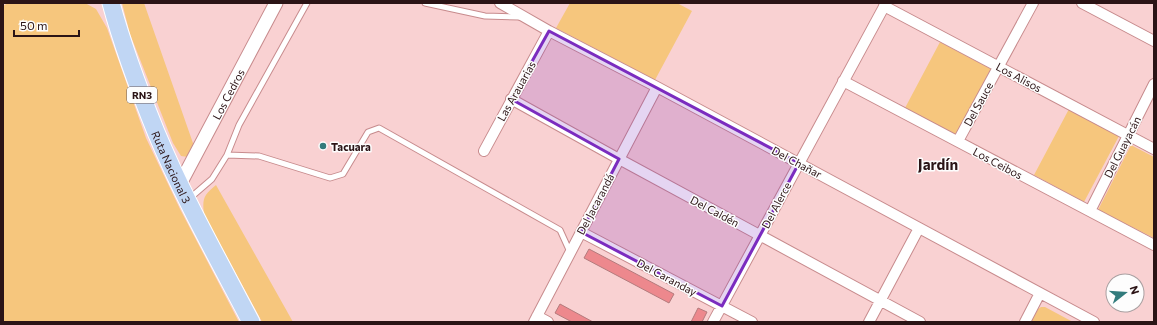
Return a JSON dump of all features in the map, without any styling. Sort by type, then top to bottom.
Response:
[{"type":"highway","name":"Ruta Nacional 3","points":[[111,3],[120,35],[156,132],[188,201],[251,322]]},
{"type":"street","name":"Los Cedros","points":[[180,184],[276,3]]},
{"type":"street","name":"Del Chañar","points":[[500,3],[549,31],[657,87],[1094,322]]},
{"type":"street","name":"Del Sauce","points":[[958,141],[1033,3]]},
{"type":"street","points":[[1082,3],[1154,41]]},
{"type":"street","name":"Los Alisos","points":[[885,4],[1154,149]]},
{"type":"street","name":"Del Alerce","points":[[713,322],[885,4]]},
{"type":"street","name":"Las Arauarias","points":[[484,151],[549,31]]},
{"type":"street","name":"Los Ceibos","points":[[843,81],[1154,245]]},
{"type":"street","name":"Del Guayacán","points":[[1090,211],[1154,84]]},
{"type":"street","name":"Del Jacarandá","points":[[536,319],[657,87]]},
{"type":"street","name":"Del Caldén","points":[[511,99],[920,322]]},
{"type":"street","points":[[869,322],[919,228]]},
{"type":"street","name":"Del Caranday","points":[[581,232],[752,322]]},
{"type":"street","points":[[1025,322],[1040,293]]},
{"type":"street","points":[[536,319],[548,322]]},
{"type":"lane","points":[[188,201],[212,179],[227,155],[239,125],[307,3]]},
{"type":"lane","points":[[425,3],[485,16],[527,18]]},
{"type":"lane","points":[[227,155],[258,156],[330,178],[343,174],[368,132],[380,128],[560,230],[570,253]]},
{"type":"highlighted area","points":[[549,31],[799,163],[722,306],[581,232],[619,159],[511,99]]},
{"type":"shaded area","points":[[8,3],[85,3],[96,9],[107,28],[146,138],[180,209],[239,322],[3,322],[3,6]]},
{"type":"shaded area","points":[[122,3],[144,3],[194,146],[188,157],[181,156],[173,143],[130,34]]},
{"type":"shaded area","points":[[570,3],[677,3],[692,11],[655,80],[556,28]]},
{"type":"shaded area","points":[[940,42],[991,69],[956,135],[905,108]]},
{"type":"shaded area","points":[[1069,109],[1119,136],[1084,202],[1034,175]]},
{"type":"shaded area","points":[[1131,145],[1154,157],[1154,238],[1098,210]]},
{"type":"shaded area","points":[[216,185],[293,322],[262,322],[204,214],[203,204],[206,194]]},
{"type":"shaded area","points":[[1045,307],[1073,322],[1031,322],[1038,309]]},
{"type":"building","points":[[589,249],[674,294],[669,303],[584,258]]},
{"type":"building","points":[[560,304],[593,322],[572,322],[555,313]]},
{"type":"building","points":[[698,308],[707,312],[702,322],[691,322]]},
{"type":"place","name":"Tacuara","points":[[323,146]]},
{"type":"district","name":"Jardín","points":[[938,164]]}]
